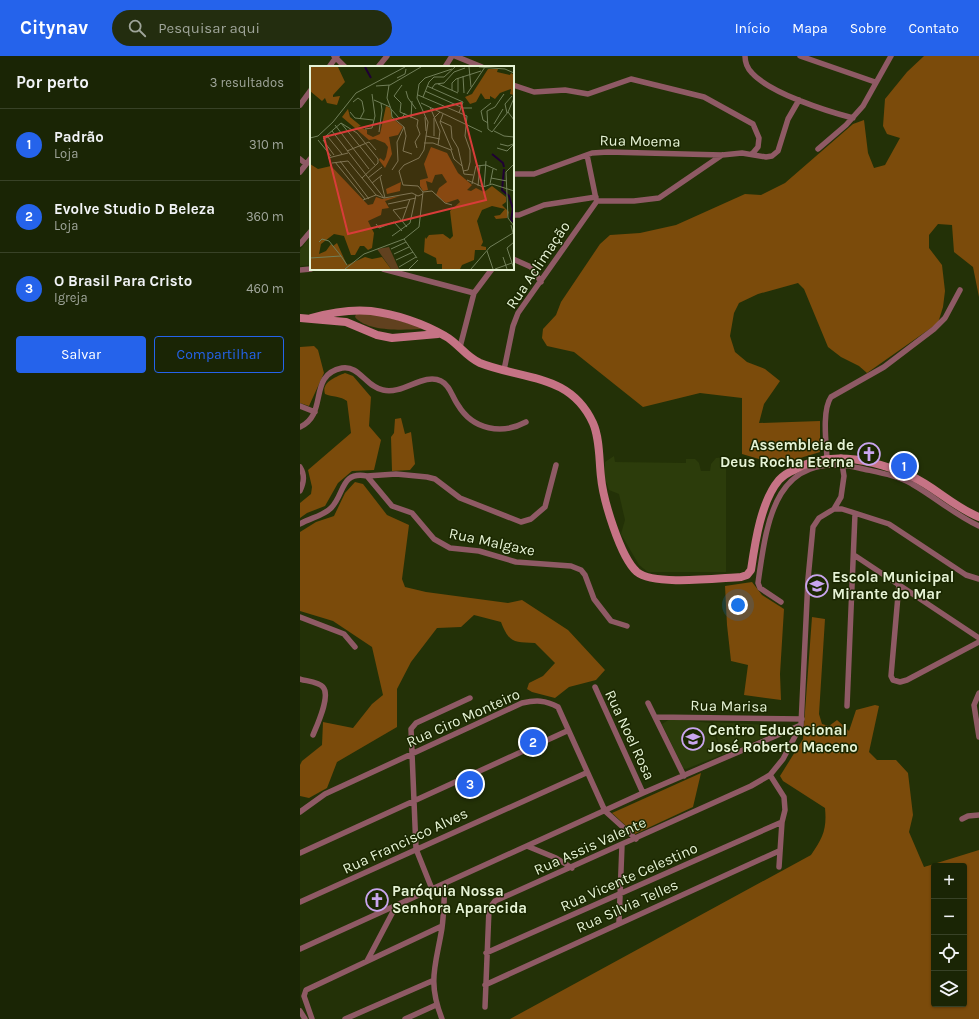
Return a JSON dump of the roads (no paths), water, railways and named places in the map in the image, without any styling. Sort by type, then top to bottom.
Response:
[{"type":"street","points":[[379,66],[387,56]]},
{"type":"street","points":[[446,66],[452,56]]},
{"type":"street","points":[[456,56],[480,66]]},
{"type":"street","points":[[745,56],[747,67],[758,79],[799,100],[853,118]]},
{"type":"street","points":[[800,56],[875,82]]},
{"type":"street","points":[[818,149],[853,118],[863,106],[875,82],[891,56]]},
{"type":"street","points":[[330,66],[336,57],[345,66]]},
{"type":"street","points":[[514,85],[534,92],[564,90],[588,94],[631,79],[704,97],[753,124],[759,138],[758,147],[752,154]]},
{"type":"street","points":[[300,105],[310,91]]},
{"type":"street","name":"Rua Moema","points":[[514,174],[534,174],[587,154],[615,152],[722,155],[742,153],[766,157],[772,156],[778,151],[788,119],[799,100]]},
{"type":"street","points":[[587,154],[596,199]]},
{"type":"street","points":[[514,215],[519,215],[544,205],[596,199],[634,201],[659,198],[722,155]]},
{"type":"street","points":[[300,159],[306,164]]},
{"type":"street","points":[[300,172],[310,159]]},
{"type":"street","name":"Rua Aclimação","points":[[504,370],[513,326],[518,313],[596,199]]},
{"type":"street","points":[[300,244],[310,232]]},
{"type":"street","points":[[514,260],[531,268],[540,282]]},
{"type":"street","points":[[300,270],[310,268]]},
{"type":"street","points":[[387,270],[474,293]]},
{"type":"street","points":[[460,347],[474,293],[491,270]]},
{"type":"street","points":[[827,458],[827,402],[831,397],[884,367],[934,330],[948,314],[960,290]]},
{"type":"street","points":[[354,324],[352,315],[355,311]]},
{"type":"street","points":[[311,318],[355,311],[371,311],[415,322],[441,334],[460,347],[471,358],[479,362],[551,382],[562,388],[586,411],[595,431],[601,480],[618,538],[627,559],[637,572],[648,577],[663,580],[684,580],[741,577],[747,575],[751,570],[760,522],[772,503],[794,477],[806,470],[821,465],[842,461],[862,461],[912,476],[979,517]]},
{"type":"street","points":[[300,318],[311,318],[354,324],[377,335],[392,338],[441,334]]},
{"type":"street","points":[[300,427],[309,423],[315,412],[321,384],[324,378],[331,372],[348,367],[353,369],[375,387],[383,390],[395,391],[430,378],[441,381],[448,388],[463,413],[474,422],[486,427],[507,430],[526,422]]},
{"type":"street","points":[[300,406],[315,412]]},
{"type":"street","points":[[781,602],[760,588],[758,583],[764,540],[772,503],[779,480],[806,463],[827,458],[842,461],[911,483],[979,526]]},
{"type":"street","points":[[779,866],[782,822],[785,810],[784,797],[770,775],[783,759],[796,737],[802,722],[808,579],[813,527],[819,518],[834,509],[841,497],[844,486],[842,461]]},
{"type":"street","points":[[300,524],[324,514],[332,507],[350,477],[358,474],[367,476],[396,474],[427,476],[435,479],[460,498],[521,522],[531,519],[545,507],[556,465]]},
{"type":"street","points":[[300,467],[304,473],[304,484],[300,491]]},
{"type":"street","name":"Rua Malgaxe","points":[[367,476],[392,506],[412,513],[434,539],[450,548],[479,551],[516,562],[571,566],[581,570],[584,572],[594,599],[611,621],[627,626]]},
{"type":"street","points":[[834,509],[842,509],[889,524],[966,575],[979,580]]},
{"type":"street","points":[[847,706],[855,514]]},
{"type":"street","points":[[854,555],[979,638]]},
{"type":"street","points":[[899,584],[891,676],[896,681],[907,680],[979,642]]},
{"type":"street","points":[[300,617],[344,634],[355,647]]},
{"type":"street","points":[[300,679],[320,685],[326,693],[324,707],[313,735]]},
{"type":"street","name":"Rua Noel Rosa","points":[[595,687],[643,793]]},
{"type":"street","points":[[978,695],[974,705],[979,737]]},
{"type":"street","points":[[432,889],[416,849],[411,729],[416,723],[470,698]]},
{"type":"street","name":"Rua Ciro Monteiro","points":[[300,812],[326,794],[522,703],[532,701],[548,701],[558,707],[586,773],[605,811]]},
{"type":"street","points":[[648,703],[684,776]]},
{"type":"street","name":"Rua Marisa","points":[[655,717],[802,722]]},
{"type":"street","points":[[300,949],[802,722]]},
{"type":"street","points":[[300,853],[568,731]]},
{"type":"street","name":"Rua Francisco Alves","points":[[300,902],[586,773]]},
{"type":"street","name":"Rua Assis Valente","points":[[485,1007],[486,953],[489,909],[491,904],[751,786],[770,775]]},
{"type":"street","points":[[605,811],[636,839]]},
{"type":"street","points":[[962,819],[968,816],[979,815]]},
{"type":"street","name":"Rua Vicente Celestino","points":[[486,953],[782,822]]},
{"type":"street","points":[[619,922],[622,845]]},
{"type":"street","points":[[528,846],[556,858],[572,868]]},
{"type":"street","name":"Rua Silvia Telles","points":[[485,985],[619,922],[779,851]]},
{"type":"street","points":[[442,1019],[436,1005],[432,981],[442,926],[445,884]]},
{"type":"street","points":[[367,961],[396,906]]},
{"type":"street","points":[[312,1019],[304,996],[306,990],[442,926]]},
{"type":"street","points":[[345,1019],[432,981]]},
{"type":"street","points":[[405,1019],[436,1005]]},
{"type":"street","points":[[300,1011],[304,1019]]},
{"type":"place","name":"Assembleia de Deus Rocha Eterna","points":[[869,454]]},
{"type":"place","name":"Padrão","points":[[904,466]]},
{"type":"place","name":"Escola Municipal Mirante do Mar","points":[[817,586]]},
{"type":"place","name":"Centro Educacional José Roberto Maceno","points":[[693,739]]},
{"type":"place","name":"Evolve Studio D Beleza","points":[[533,742]]},
{"type":"place","name":"O Brasil Para Cristo","points":[[470,784]]},
{"type":"place","name":"Paróquia Nossa Senhora Aparecida","points":[[377,900]]}]
